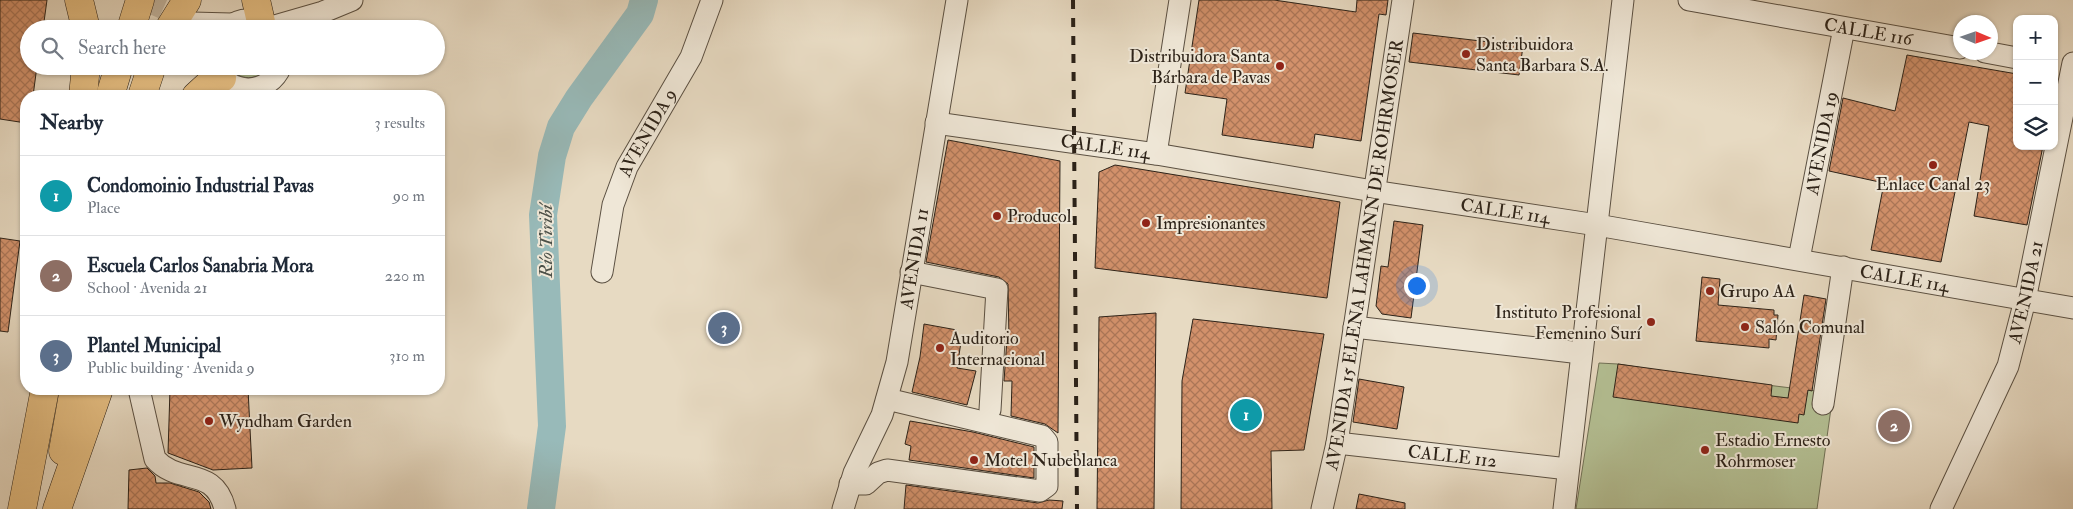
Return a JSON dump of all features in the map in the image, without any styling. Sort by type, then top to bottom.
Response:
[{"type":"highway","points":[[79,0],[84,20]]},
{"type":"highway","points":[[134,20],[140,0]]},
{"type":"highway","points":[[84,90],[85,75]]},
{"type":"highway","points":[[112,90],[116,75]]},
{"type":"highway","points":[[144,90],[149,75]]},
{"type":"highway","points":[[203,90],[208,85],[228,82]]},
{"type":"highway","points":[[22,509],[44,395]]},
{"type":"highway","points":[[52,509],[73,395]]},
{"type":"highway","points":[[56,509],[97,395]]},
{"type":"street","points":[[246,20],[323,12],[352,0]]},
{"type":"street","name":"AVENIDA 9","points":[[602,272],[613,205],[627,167],[691,57],[712,0]]},
{"type":"street","name":"AVENIDA 11","points":[[843,509],[850,484],[894,401],[897,362],[911,272],[957,0]]},
{"type":"street","points":[[1156,154],[1180,0]]},
{"type":"street","name":"AVENIDA 15 ELENA LAHMANN DE ROHRMOSER","points":[[1322,509],[1337,443],[1402,0]]},
{"type":"street","points":[[1564,509],[1623,0]]},
{"type":"street","name":"CALLE 116","points":[[1689,0],[1953,47]]},
{"type":"street","name":"AVENIDA 19","points":[[1799,259],[1844,28]]},
{"type":"street","points":[[1998,54],[2013,57]]},
{"type":"street","name":"AVENIDA 21","points":[[1941,509],[2008,366],[2025,300],[2068,66]]},
{"type":"street","points":[[228,82],[257,89],[272,82]]},
{"type":"street","name":"CALLE 114","points":[[936,123],[1156,154],[1373,191],[1597,224],[2073,308]]},
{"type":"street","points":[[1823,404],[1844,267]]},
{"type":"street","points":[[911,272],[997,289],[990,410]]},
{"type":"street","points":[[1354,327],[1581,353]]},
{"type":"street","points":[[140,395],[155,459],[160,465],[174,473],[199,478],[211,483],[217,489],[225,509]]},
{"type":"street","points":[[850,484],[866,484],[872,477],[887,470],[1040,491],[1047,486],[1047,442],[1042,436],[894,401],[872,477]]},
{"type":"street","name":"CALLE 112","points":[[1337,443],[1568,469]]},
{"type":"green space","points":[[238,75],[260,75],[248,78]]},
{"type":"green space","name":"Estadio Ernesto Rohrmoser","points":[[1847,293],[1817,509],[1576,509],[1599,363],[1816,391]]},
{"type":"building","points":[[0,0],[47,0],[44,20],[20,20],[20,75],[36,75],[34,90],[20,90],[20,122],[0,119]]},
{"type":"building","name":"Distribuidora Santa Bárbara de Pavas","points":[[1199,0],[1274,0],[1356,12],[1357,0],[1388,0],[1386,15],[1379,14],[1361,141],[1315,134],[1313,148],[1222,135],[1227,99],[1185,93]]},
{"type":"building","name":"Distribuidora Santa Barbara S.A.","points":[[1413,33],[1523,46],[1519,75],[1409,62]]},
{"type":"building","name":"Enlace Canal 23","points":[[1907,55],[2013,73],[2013,150],[2042,150],[2027,225],[1974,216],[1989,126],[1969,122],[1941,262],[1871,250],[1884,183],[1829,171],[1843,98],[1895,111]]},
{"type":"building","name":"Producol","points":[[948,140],[1060,161],[1058,433],[1045,424],[1011,416],[1012,381],[1004,381],[1007,339],[1009,339],[1008,284],[999,277],[926,262]]},
{"type":"building","points":[[1115,165],[1340,202],[1327,298],[1095,268],[1099,172]]},
{"type":"building","points":[[1394,221],[1423,225],[1411,318],[1382,314],[1376,306],[1381,266],[1388,267]]},
{"type":"building","points":[[0,238],[20,241],[8,332],[0,331]]},
{"type":"building","name":"Salón Comunal","points":[[1702,277],[1720,279],[1718,305],[1774,310],[1774,315],[1778,315],[1776,340],[1769,339],[1769,348],[1696,341]]},
{"type":"building","points":[[1804,295],[1826,299],[1812,391],[1808,390],[1804,415],[1799,414],[1798,423],[1613,397],[1618,364],[1772,385],[1771,396],[1788,398]]},
{"type":"building","points":[[1156,313],[1154,509],[1097,509],[1099,317]]},
{"type":"building","points":[[1193,319],[1324,334],[1304,450],[1271,451],[1272,509],[1181,509],[1182,381]]},
{"type":"building","points":[[924,324],[957,330],[955,341],[961,342],[957,368],[976,371],[967,405],[912,392],[920,357]]},
{"type":"building","points":[[1359,379],[1404,387],[1397,429],[1353,422]]},
{"type":"building","name":"Wyndham Garden","points":[[170,395],[248,395],[252,468],[213,470],[168,453]]},
{"type":"building","points":[[910,421],[973,432],[1034,447],[1034,478],[909,460],[911,446],[905,444]]},
{"type":"building","points":[[147,468],[155,476],[156,483],[170,483],[199,492],[209,502],[211,509],[128,509],[129,470]]},
{"type":"building","points":[[906,485],[1038,503],[1049,500],[1063,501],[1062,509],[904,509]]},
{"type":"building","points":[[1359,494],[1405,503],[1405,509],[1356,509]]},
{"type":"waterway","name":"Río Tiribí","points":[[541,509],[552,426],[543,215],[552,156],[561,127],[579,98],[640,14],[644,0]]},
{"type":"tunnel","points":[[144,0],[188,20]]},
{"type":"railway","points":[[1073,0],[1077,509]]},
{"type":"place","name":"Distribuidora Santa Barbara S.A.","points":[[1466,54]]},
{"type":"place","name":"Distribuidora Santa Bárbara de Pavas","points":[[1280,66]]},
{"type":"place","name":"Enlace Canal 23","points":[[1933,165]]},
{"type":"place","name":"Producol","points":[[997,216]]},
{"type":"place","name":"Impresionantes","points":[[1146,223]]},
{"type":"place","name":"Grupo AA","points":[[1710,291]]},
{"type":"place","name":"Instituto Profesional Femenino Surí","points":[[1651,322]]},
{"type":"place","name":"Salón Comunal","points":[[1745,327]]},
{"type":"place","name":"Plantel Municipal","points":[[724,328]]},
{"type":"place","name":"Auditorio Internacional","points":[[940,348]]},
{"type":"place","name":"Condomoinio Industrial Pavas","points":[[1246,415]]},
{"type":"place","name":"Wyndham Garden","points":[[209,421]]},
{"type":"place","name":"Escuela Carlos Sanabria Mora","points":[[1894,426]]},
{"type":"place","name":"Estadio Ernesto Rohrmoser","points":[[1705,450]]},
{"type":"place","name":"Motel Nubeblanca","points":[[974,460]]}]
